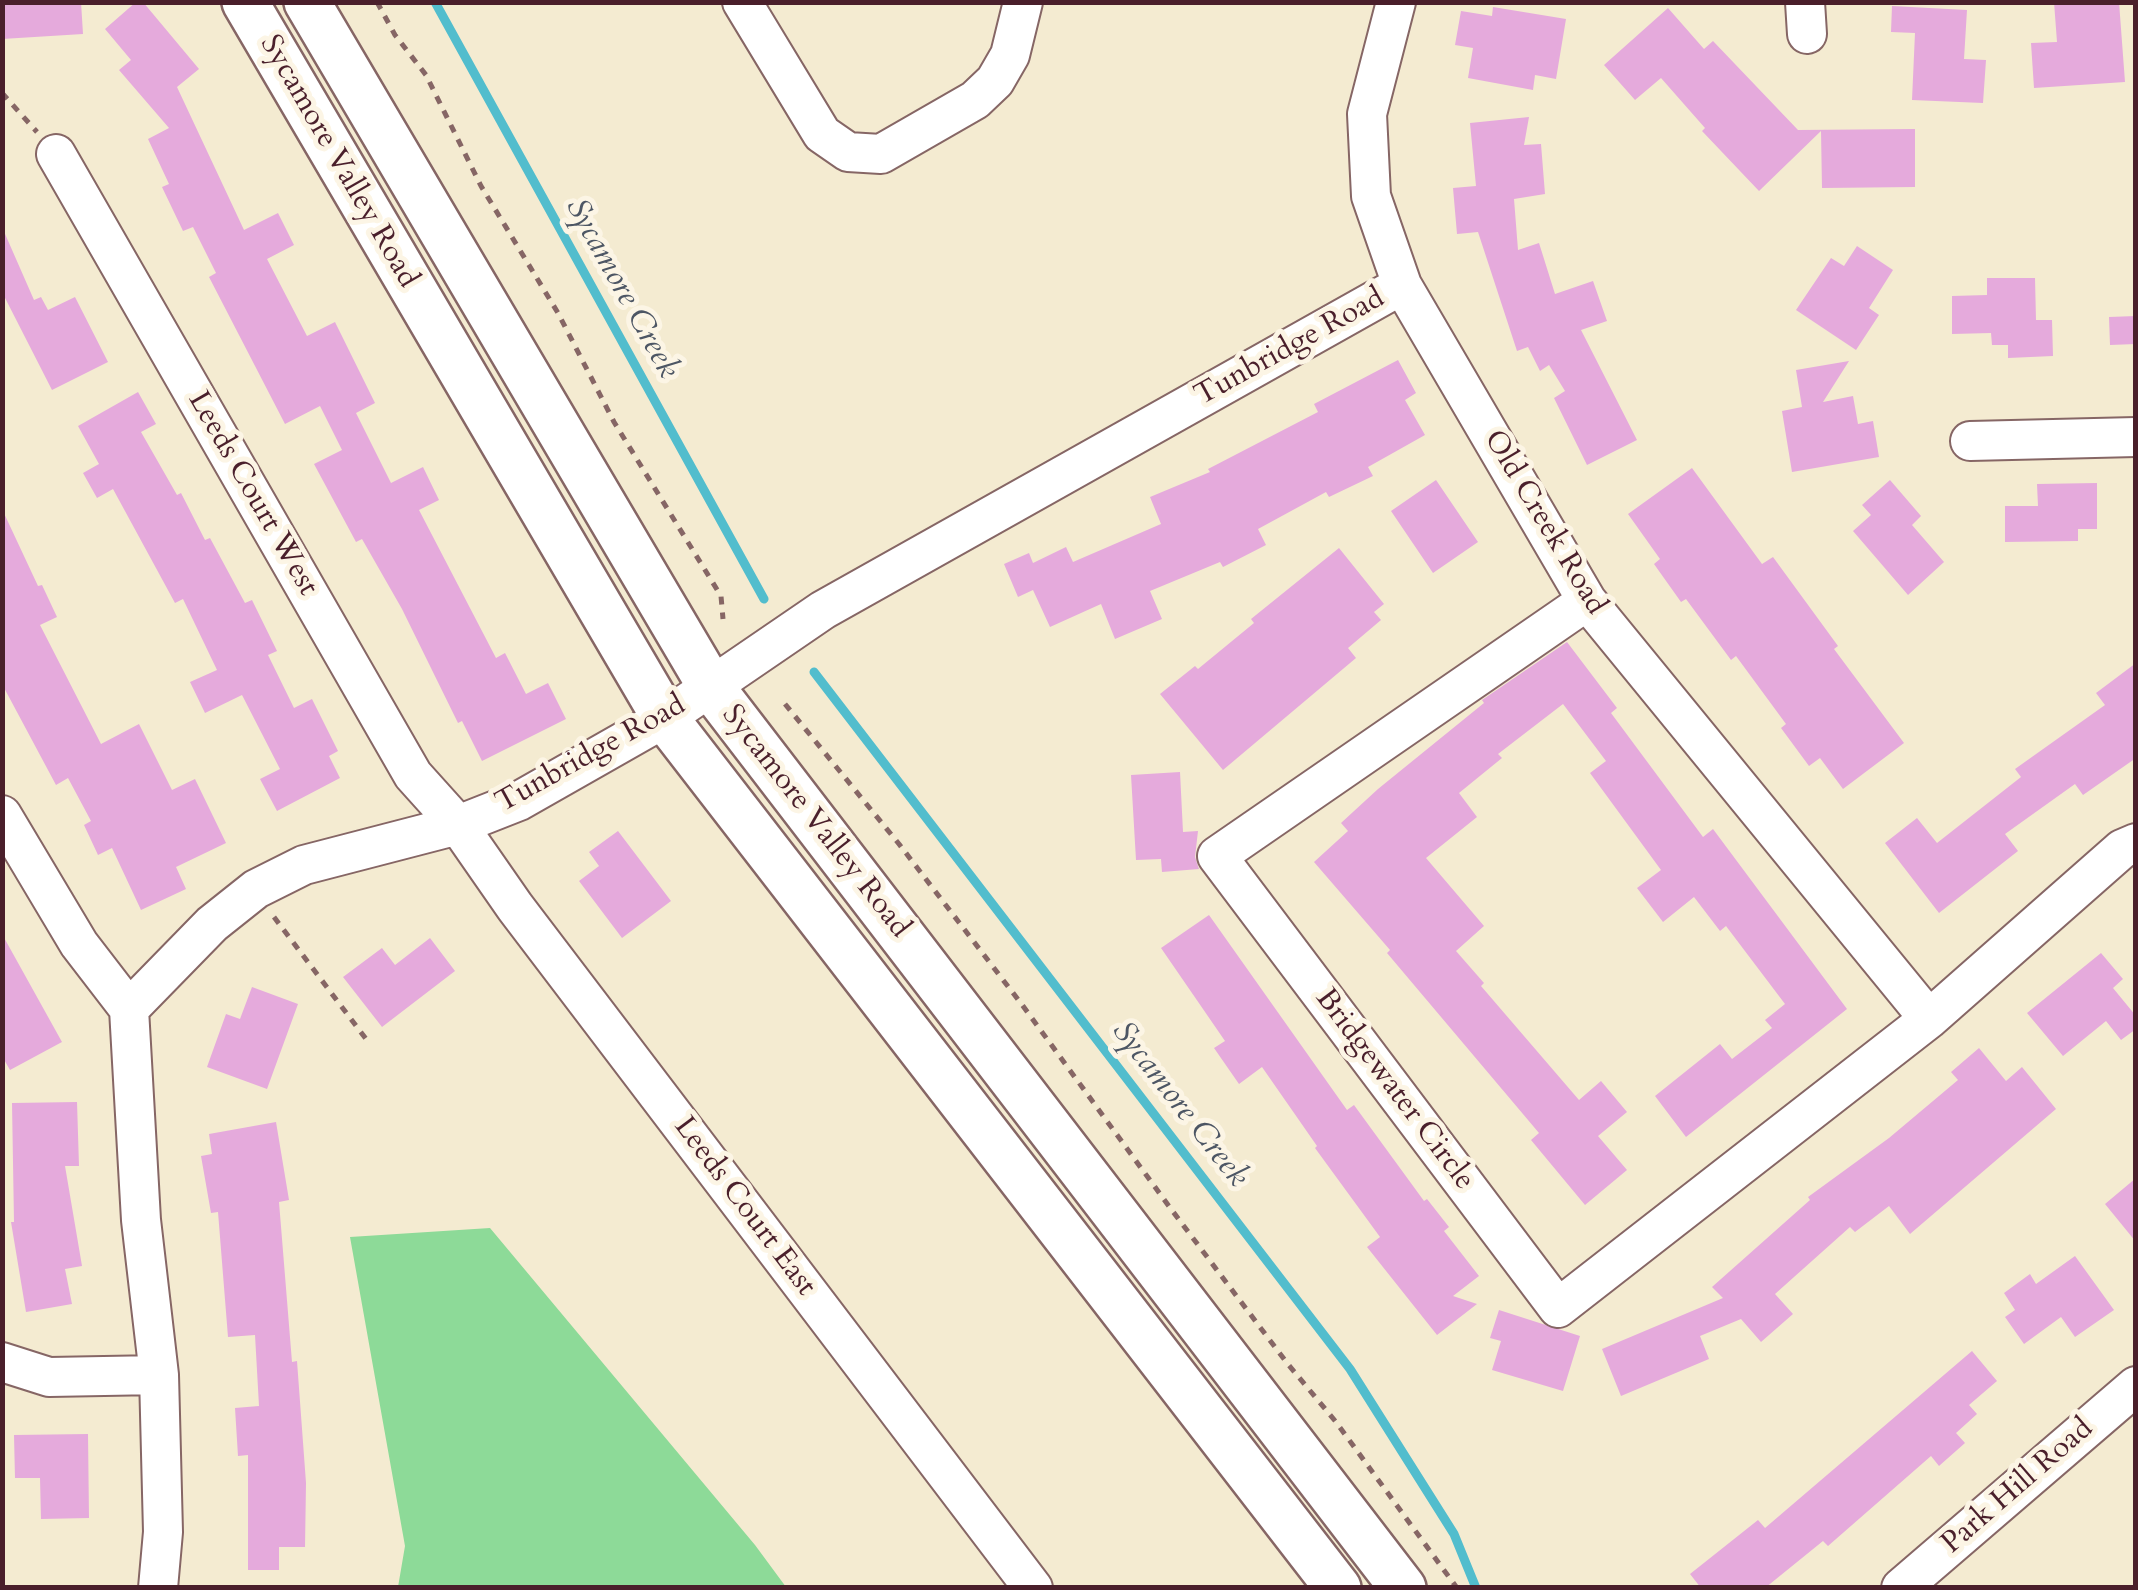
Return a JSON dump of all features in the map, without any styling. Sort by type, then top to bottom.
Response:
[{"type":"main road","name":"Sycamore Valley Road","points":[[244,2],[665,718],[1338,1588]]},
{"type":"main road","name":"Sycamore Valley Road","points":[[307,2],[711,687],[1404,1588]]},
{"type":"street","points":[[742,2],[822,134],[848,152],[881,154],[975,100],[995,81],[1010,55],[1023,2]]},
{"type":"street","name":"Old Creek Road","points":[[1396,2],[1368,114],[1371,196],[1402,285],[1587,601],[1929,1019]]},
{"type":"street","name":"Leeds Court West","points":[[56,154],[414,776],[458,825]]},
{"type":"street","name":"Tunbridge Road","points":[[129,1009],[212,924],[256,889],[304,865],[458,825],[519,802],[665,718],[823,610],[1402,285]]},
{"type":"street","points":[[1970,441],[2136,437]]},
{"type":"street","name":"Bridgewater Circle","points":[[1587,601],[1217,856],[1558,1308],[1929,1019]]},
{"type":"street","points":[[2,815],[79,944],[129,1009],[141,1220],[159,1375],[163,1532],[158,1588]]},
{"type":"street","name":"Leeds Court East","points":[[458,825],[515,907],[1033,1588]]},
{"type":"street","points":[[1929,1019],[2122,849],[2136,843]]},
{"type":"street","points":[[2,1362],[48,1377],[159,1375]]},
{"type":"street","name":"Park Hill Road","points":[[1901,1588],[2136,1386]]},
{"type":"path","points":[[377,2],[395,35],[426,76],[481,186],[549,297],[614,422],[721,596],[723,619]]},
{"type":"path","points":[[2,93],[56,154]]},
{"type":"path","points":[[784,704],[900,844],[1024,1006],[1457,1588]]},
{"type":"path","points":[[256,889],[369,1043]]},
{"type":"green space","points":[[490,1228],[786,1587],[398,1587],[405,1546],[350,1237]]},
{"type":"building","points":[[2,2],[81,2],[83,34],[2,39]]},
{"type":"building","points":[[136,2],[143,2],[199,69],[177,87],[244,230],[278,213],[294,245],[267,259],[307,336],[335,322],[375,403],[356,413],[391,483],[423,467],[439,500],[419,510],[496,658],[505,653],[526,694],[548,683],[566,719],[482,761],[462,721],[458,723],[402,609],[362,539],[356,542],[314,464],[342,450],[320,406],[285,424],[209,277],[216,273],[193,227],[183,231],[162,187],[169,184],[148,139],[169,128],[119,70],[131,60],[105,29]]},
{"type":"building","points":[[2054,2],[2119,2],[2125,82],[2034,88],[2031,43],[2057,42]]},
{"type":"building","points":[[1892,6],[1967,10],[1964,59],[1986,60],[1983,103],[1912,100],[1915,33],[1891,32]]},
{"type":"building","points":[[1493,7],[1566,19],[1556,79],[1535,75],[1533,90],[1468,78],[1473,48],[1455,45],[1461,11],[1492,16]]},
{"type":"building","points":[[1668,8],[1704,49],[1713,41],[1798,130],[1915,129],[1915,187],[1822,188],[1821,131],[1759,191],[1702,131],[1705,128],[1661,78],[1635,100],[1604,65]]},
{"type":"building","points":[[1529,117],[1524,145],[1541,144],[1545,194],[1514,199],[1518,250],[1539,243],[1555,294],[1593,281],[1607,321],[1581,330],[1637,440],[1587,465],[1554,398],[1565,391],[1549,365],[1540,371],[1528,347],[1517,351],[1478,232],[1457,234],[1453,188],[1476,186],[1470,123]]},
{"type":"building","points":[[2,227],[34,300],[41,297],[48,310],[75,297],[108,362],[52,390],[2,292]]},
{"type":"building","points":[[1857,246],[1893,270],[1869,308],[1879,315],[1856,350],[1796,310],[1831,258],[1844,266]]},
{"type":"building","points":[[1987,278],[2035,278],[2036,320],[2052,320],[2053,356],[2008,358],[2008,345],[1992,345],[1991,333],[1952,334],[1952,296],[1987,295]]},
{"type":"building","points":[[2136,316],[2136,344],[2110,345],[2109,317]]},
{"type":"building","points":[[1398,360],[1416,393],[1405,400],[1425,435],[1368,467],[1373,476],[1329,497],[1326,492],[1258,529],[1266,545],[1223,567],[1220,562],[1150,591],[1162,619],[1115,639],[1101,604],[1050,627],[1033,590],[1018,597],[1004,564],[1029,553],[1033,563],[1066,547],[1073,562],[1161,524],[1150,497],[1210,472],[1208,469],[1318,412],[1314,404]]},
{"type":"building","points":[[1849,361],[1823,402],[1853,396],[1858,424],[1873,421],[1879,457],[1792,472],[1782,411],[1802,407],[1796,370]]},
{"type":"building","points":[[138,392],[156,424],[141,432],[177,495],[181,493],[205,540],[210,538],[245,603],[252,600],[277,651],[268,655],[294,708],[312,699],[338,751],[329,756],[340,778],[277,811],[260,779],[280,769],[242,695],[205,713],[190,682],[217,670],[183,599],[175,603],[113,489],[97,498],[83,473],[99,464],[78,426]]},
{"type":"building","points":[[1692,468],[1762,564],[1773,557],[1838,646],[1834,649],[1904,743],[1843,789],[1820,758],[1809,766],[1781,728],[1786,724],[1736,656],[1731,660],[1686,599],[1681,602],[1654,564],[1660,559],[1628,514]]},
{"type":"building","points":[[1436,480],[1478,542],[1433,573],[1391,511]]},
{"type":"building","points":[[1890,480],[1921,516],[1912,525],[1944,562],[1908,595],[1853,531],[1871,515],[1862,505]]},
{"type":"building","points":[[2097,483],[2097,529],[2078,529],[2078,541],[2005,542],[2005,506],[2038,506],[2037,484]]},
{"type":"building","points":[[2,509],[57,617],[40,625],[101,744],[139,724],[172,790],[195,779],[226,843],[176,867],[186,889],[141,910],[112,848],[98,855],[84,825],[91,821],[68,778],[56,785],[2,684]]},
{"type":"building","points":[[1339,548],[1384,604],[1374,612],[1381,620],[1348,648],[1356,658],[1223,770],[1160,694],[1195,666],[1198,669],[1254,623],[1251,619]]},
{"type":"building","points":[[1567,642],[1617,708],[1611,713],[1703,837],[1713,829],[1847,1009],[1686,1137],[1655,1096],[1720,1044],[1732,1059],[1772,1028],[1765,1020],[1785,1004],[1726,926],[1720,931],[1694,897],[1663,922],[1637,888],[1661,870],[1590,773],[1606,761],[1563,704],[1498,754],[1502,758],[1459,793],[1477,817],[1426,858],[1484,926],[1456,951],[1484,983],[1481,986],[1579,1100],[1601,1081],[1627,1112],[1598,1136],[1627,1170],[1585,1205],[1531,1140],[1539,1133],[1314,862],[1348,831],[1341,823],[1378,789],[1484,703],[1482,700]]},
{"type":"building","points":[[2136,663],[2136,758],[2083,795],[2075,784],[2005,834],[2018,851],[1939,913],[1885,843],[1917,818],[1937,843],[2021,777],[2015,769],[2105,705],[2096,693]]},
{"type":"building","points":[[1180,772],[1183,832],[1198,831],[1195,857],[1199,869],[1162,872],[1161,859],[1136,860],[1131,775]]},
{"type":"building","points":[[618,831],[671,901],[622,938],[579,881],[599,866],[589,852]]},
{"type":"building","points":[[1209,915],[1347,1110],[1354,1105],[1424,1201],[1427,1199],[1449,1227],[1444,1231],[1479,1276],[1453,1296],[1477,1304],[1437,1335],[1367,1247],[1380,1237],[1262,1067],[1239,1084],[1214,1048],[1225,1041],[1161,948]]},
{"type":"building","points":[[2,934],[62,1042],[10,1070],[2,1056]]},
{"type":"building","points":[[430,938],[455,971],[382,1027],[343,977],[382,948],[395,965]]},
{"type":"building","points":[[2101,953],[2123,979],[2113,988],[2136,1016],[2136,1029],[2121,1040],[2106,1021],[2063,1056],[2027,1013]]},
{"type":"building","points":[[252,987],[298,1004],[267,1089],[207,1067],[226,1014],[240,1019]]},
{"type":"building","points":[[1979,1048],[2006,1081],[2022,1067],[2056,1109],[1910,1234],[1889,1206],[1855,1232],[1850,1227],[1775,1294],[1793,1314],[1761,1342],[1741,1319],[1700,1336],[1709,1359],[1621,1396],[1602,1349],[1723,1298],[1712,1287],[1810,1200],[1808,1197],[1889,1138],[1958,1080],[1951,1072]]},
{"type":"building","points":[[77,1102],[79,1166],[65,1166],[82,1266],[65,1269],[72,1304],[26,1312],[11,1222],[12,1103]]},
{"type":"building","points":[[276,1122],[289,1200],[279,1202],[292,1362],[297,1361],[306,1483],[305,1547],[279,1547],[279,1570],[248,1570],[248,1455],[238,1456],[235,1408],[259,1406],[255,1335],[228,1337],[218,1212],[211,1213],[201,1156],[212,1154],[209,1134]]},
{"type":"building","points":[[2136,1178],[2136,1242],[2105,1204]]},
{"type":"building","points":[[2075,1256],[2114,1310],[2075,1337],[2061,1317],[2024,1344],[2005,1317],[2015,1310],[2004,1293],[2030,1274],[2036,1284]]},
{"type":"building","points":[[1499,1310],[1580,1336],[1563,1391],[1492,1370],[1501,1341],[1490,1338]]},
{"type":"building","points":[[1972,1351],[1997,1381],[1969,1405],[1977,1414],[1956,1433],[1965,1443],[1939,1466],[1931,1456],[1828,1546],[1823,1541],[1765,1588],[1701,1588],[1690,1574],[1758,1520],[1765,1528]]},
{"type":"building","points":[[88,1434],[89,1518],[41,1519],[40,1478],[15,1478],[14,1435]]},
{"type":"waterway","name":"Sycamore Creek","points":[[435,2],[764,599]]},
{"type":"waterway","name":"Sycamore Creek","points":[[814,672],[1350,1369],[1454,1534],[1476,1588]]}]
